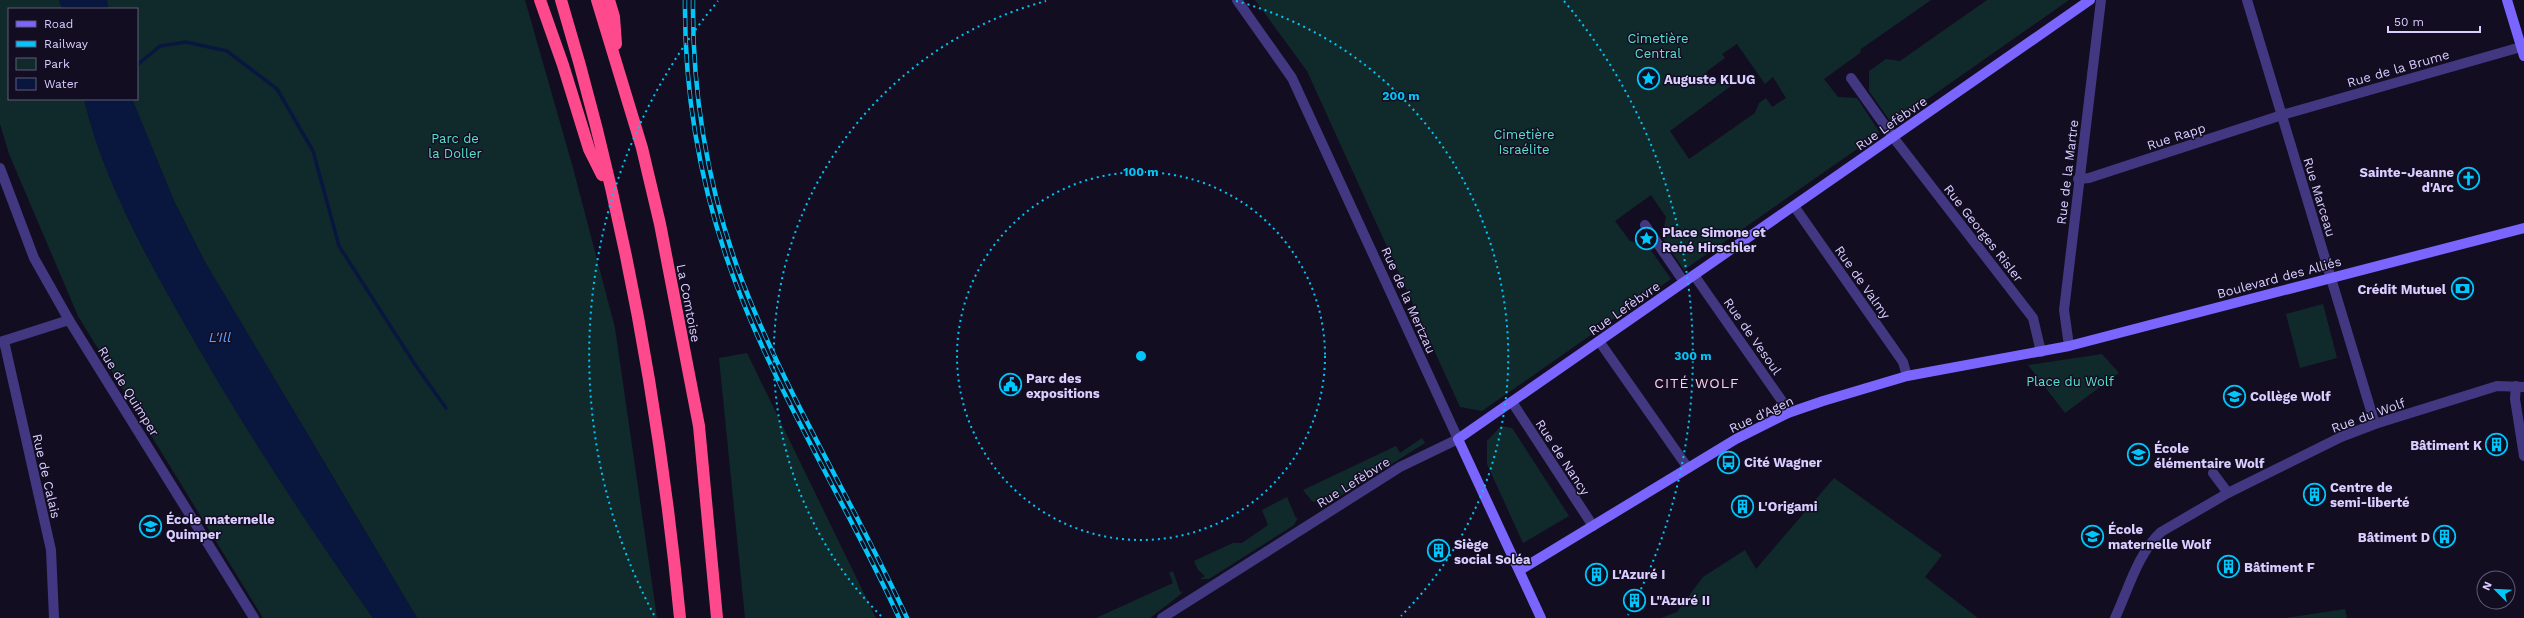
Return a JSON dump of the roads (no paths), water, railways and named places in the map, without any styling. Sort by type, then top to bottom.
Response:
[{"type":"highway","points":[[540,0],[563,65],[589,149],[613,196]]},
{"type":"highway","points":[[561,0],[582,69],[613,196],[637,310],[671,522],[680,618]]},
{"type":"highway","name":"La Comtoise","points":[[598,0],[642,148],[658,216],[699,426],[717,618]]},
{"type":"highway","points":[[609,0],[614,17],[618,65]]},
{"type":"main road","name":"Rue Lefèbvre","points":[[1458,439],[2090,0]]},
{"type":"main road","points":[[2507,0],[2523,51]]},
{"type":"main road","name":"Boulevard des Alliés","points":[[2041,352],[2524,228]]},
{"type":"main road","name":"Rue d'Agen","points":[[1520,570],[1736,439],[1788,413],[1907,376],[2041,352]]},
{"type":"main road","name":"Rue de la Mertzau","points":[[1458,439],[1541,618]]},
{"type":"street","name":"Rue de la Mertzau","points":[[1238,0],[1292,78],[1458,439]]},
{"type":"street","name":"Rue de la Martre","points":[[2069,346],[2064,310],[2078,179],[2101,0]]},
{"type":"street","name":"Rue Marceau","points":[[2247,0],[2375,424]]},
{"type":"street","name":"Rue de la Brume","points":[[2282,115],[2523,51]]},
{"type":"street","name":"Rue Georges Risler","points":[[1851,78],[1893,137],[2032,318],[2041,352]]},
{"type":"street","name":"Rue Rapp","points":[[2078,179],[2090,178],[2282,115]]},
{"type":"street","name":"Rue de Quimper","points":[[0,168],[34,258],[69,320],[254,618]]},
{"type":"street","name":"Rue de Valmy","points":[[1794,206],[1903,362],[1907,376]]},
{"type":"street","points":[[1644,224],[1684,282]]},
{"type":"street","name":"Rue de Vesoul","points":[[1694,275],[1782,401],[1788,413]]},
{"type":"street","points":[[2,342],[69,320]]},
{"type":"street","name":"Rue de Calais","points":[[2,342],[51,550],[54,618]]},
{"type":"street","points":[[1598,342],[1688,468]]},
{"type":"street","name":"Rue du Wolf","points":[[2115,618],[2144,554],[2153,539],[2161,532],[2228,493],[2341,437],[2375,424],[2497,386],[2520,387]]},
{"type":"street","points":[[2520,387],[2515,399],[2524,456]]},
{"type":"street","name":"Rue de Nancy","points":[[1512,402],[1593,526]]},
{"type":"street","name":"Rue Lefèbvre","points":[[1162,618],[1400,467],[1458,439]]},
{"type":"street","points":[[2213,473],[2228,493]]},
{"type":"water","points":[[59,0],[107,0],[108,8],[62,8]]},
{"type":"water","name":"L'Ill","points":[[84,100],[132,100],[174,201],[205,262],[417,618],[373,618],[272,469],[201,353],[137,237],[112,183],[92,127]]},
{"type":"waterway","points":[[138,64],[160,46],[186,42],[227,51],[277,89],[313,151],[339,246],[416,366],[446,408]]},
{"type":"railway","points":[[685,0],[688,78],[699,154],[707,192],[729,266],[760,342],[779,382],[899,618]]},
{"type":"railway","points":[[693,0],[693,36],[699,108],[712,179],[731,249],[743,283],[780,368],[866,534],[907,618]]},
{"type":"place","name":"Auguste KLUG","points":[[1648,79]]},
{"type":"place","name":"Sainte-Jeanne d'Arc","points":[[2469,179]]},
{"type":"place","name":"Place Simone et René Hirschler","points":[[1646,239]]},
{"type":"place","name":"Crédit Mutuel","points":[[2462,289]]},
{"type":"place","name":"Parc des expositions","points":[[1011,385]]},
{"type":"place","name":"Collège Wolf","points":[[2235,396]]},
{"type":"place","name":"Bâtiment K","points":[[2497,445]]},
{"type":"place","name":"École élémentaire Wolf","points":[[2139,455]]},
{"type":"place","name":"Cité Wagner","points":[[1729,462]]},
{"type":"place","name":"Centre de semi-liberté","points":[[2315,494]]},
{"type":"place","name":"L'Origami","points":[[1743,506]]},
{"type":"place","name":"École maternelle Quimper","points":[[151,526]]},
{"type":"place","name":"École maternelle Wolf","points":[[2092,536]]},
{"type":"place","name":"Bâtiment D","points":[[2445,537]]},
{"type":"place","name":"Siège social Soléa","points":[[1439,551]]},
{"type":"place","name":"Bâtiment F","points":[[2228,567]]},
{"type":"place","name":"L'Azuré I","points":[[1597,574]]},
{"type":"place","name":"L\"Azuré II","points":[[1635,600]]},
{"type":"district","name":"CITÉ WOLF","points":[[1697,383]]},
{"type":"park label","name":"Cimetière Central","points":[[1658,46]]},
{"type":"park label","name":"Cimetière Israélite","points":[[1524,142]]},
{"type":"park label","name":"Parc de la Doller","points":[[455,146]]},
{"type":"park label","name":"Place du Wolf","points":[[2070,381]]}]
